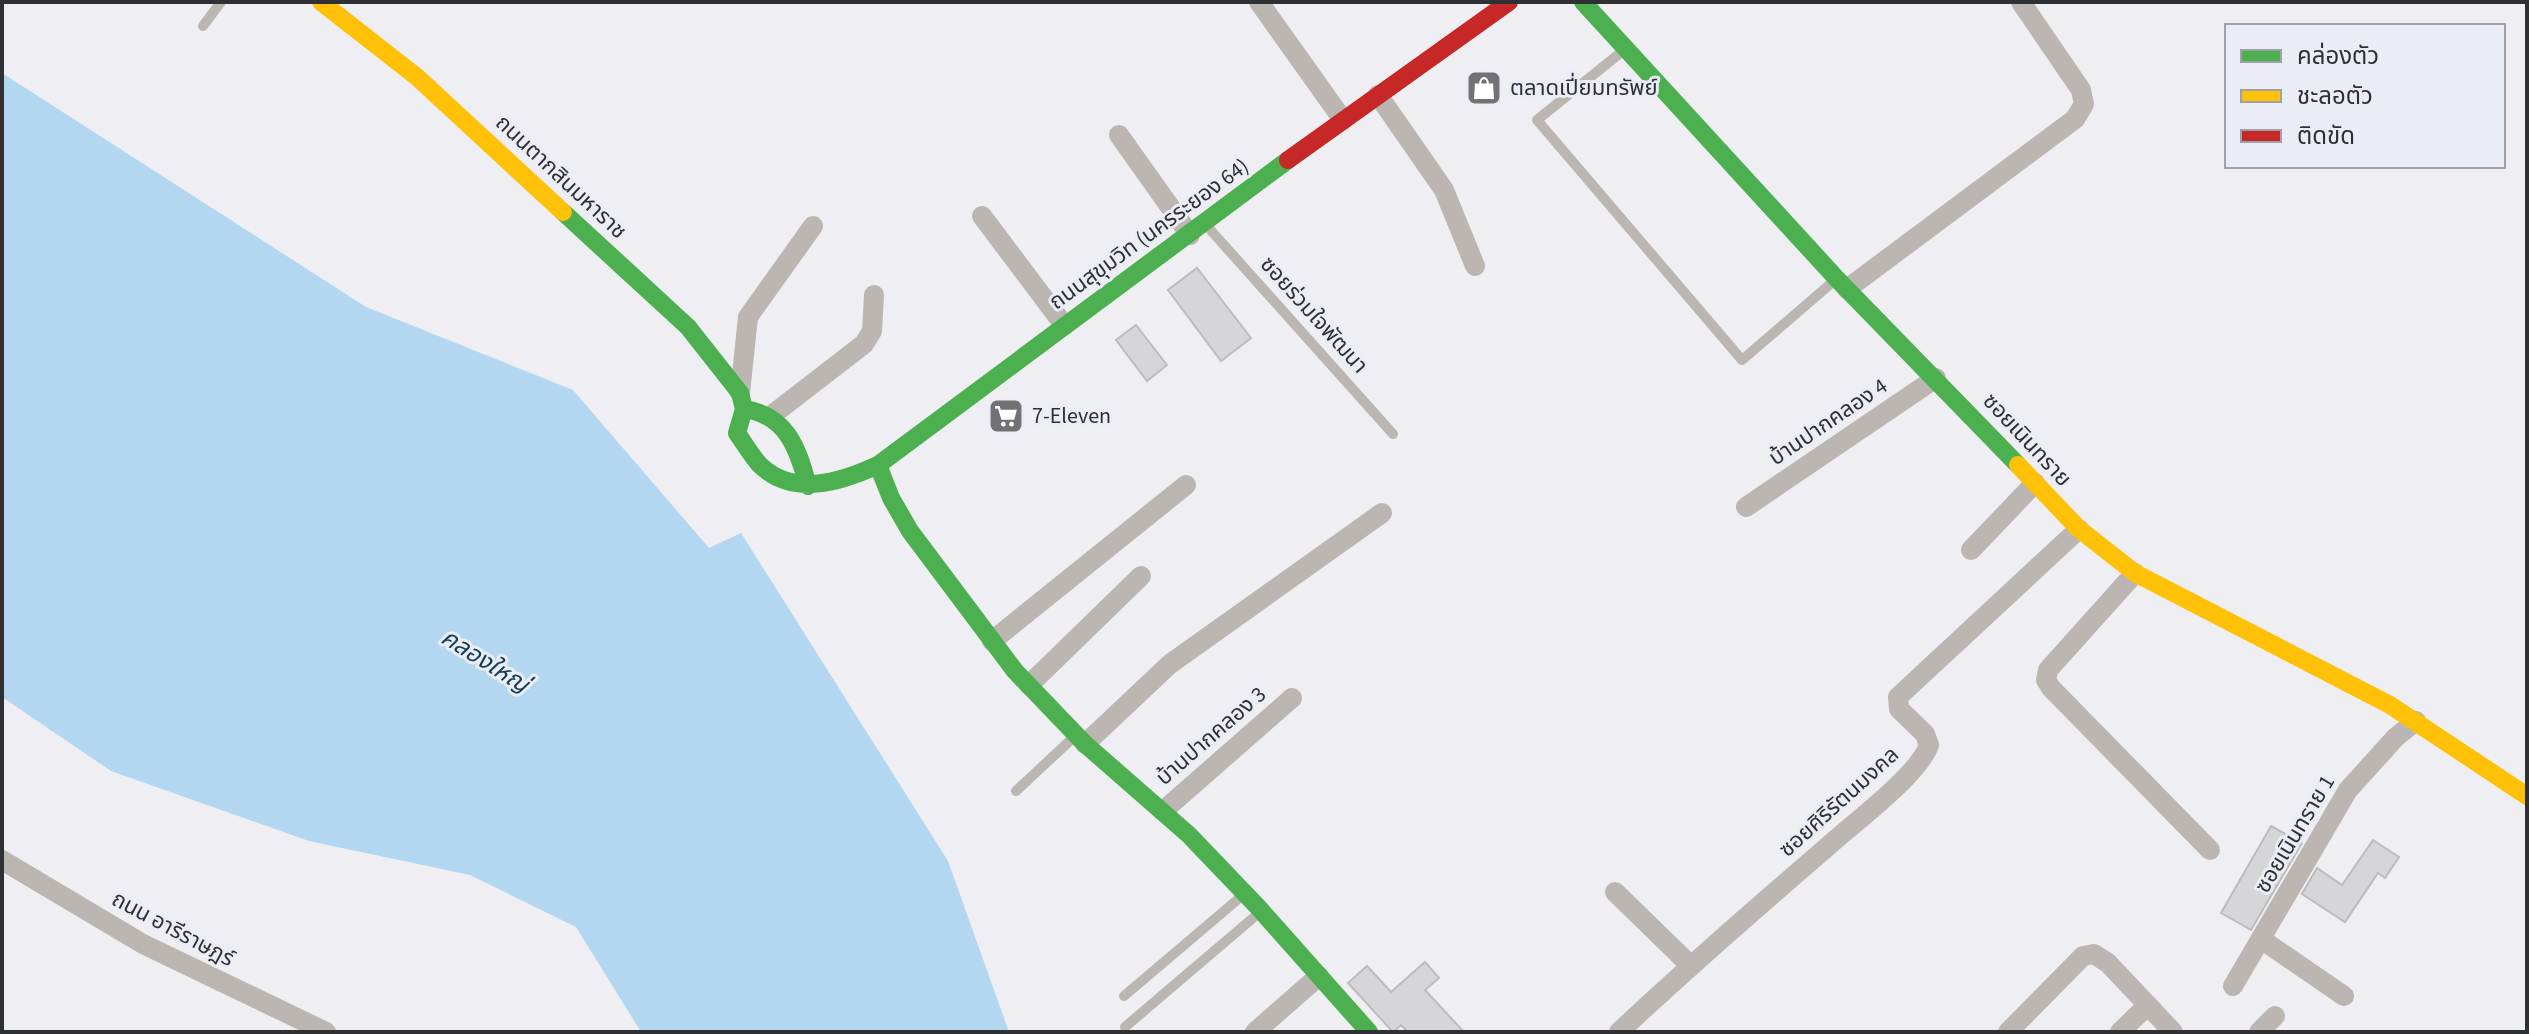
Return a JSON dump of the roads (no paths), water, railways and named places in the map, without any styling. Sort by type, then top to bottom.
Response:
[{"type":"street","name":"ถนนตากสินมหาราช","points":[[321,2],[417,77],[688,327],[742,401]]},
{"type":"street","points":[[1259,2],[1343,120]]},
{"type":"street","name":"ซอยเนินทราย","points":[[1583,2],[1842,284],[2079,529],[2135,573],[2416,721],[2527,796]]},
{"type":"street","points":[[1842,284],[2075,119],[2084,104],[2081,90],[2021,2]]},
{"type":"street","name":"ถนนสุขุมวิท (นครระยอง 64)","points":[[808,486],[856,475],[878,465],[1503,3]]},
{"type":"street","points":[[1378,95],[1444,190],[1475,266]]},
{"type":"street","points":[[1119,135],[1197,229]]},
{"type":"street","points":[[982,216],[1064,325]]},
{"type":"street","points":[[742,401],[772,415],[799,451],[808,486],[778,479],[759,464],[737,433],[748,317],[813,226]]},
{"type":"street","points":[[772,415],[864,344],[872,331],[874,295]]},
{"type":"street","name":"บ้านปากคลอง 4","points":[[1746,507],[1936,378]]},
{"type":"street","points":[[878,465],[891,498],[910,531],[1029,685],[1081,739],[1163,811],[1245,894],[1369,1032]]},
{"type":"street","points":[[1971,550],[2035,483]]},
{"type":"street","points":[[992,641],[1186,485]]},
{"type":"street","points":[[1081,739],[1170,664],[1382,513]]},
{"type":"street","name":"ซอยศิริรัตนมงคล","points":[[1619,1032],[1925,757],[1929,745],[1925,734],[1899,709],[1898,697],[2079,529]]},
{"type":"street","points":[[2135,573],[2048,670],[2046,680],[2210,850]]},
{"type":"street","points":[[1029,685],[1141,576]]},
{"type":"street","name":"บ้านปากคลอง 3","points":[[1163,811],[1292,698]]},
{"type":"street","name":"ซอยเนินทราย 1","points":[[2233,986],[2348,790],[2396,737],[2416,721]]},
{"type":"street","name":"ถนน อารีราษฎร์","points":[[2,860],[143,944],[326,1032]]},
{"type":"street","points":[[1615,892],[1690,965]]},
{"type":"street","points":[[2261,939],[2344,996]]},
{"type":"street","points":[[2008,1032],[2083,956],[2094,954],[2108,963],[2173,1032]]},
{"type":"street","points":[[1255,1032],[1319,976]]},
{"type":"street","points":[[2120,1032],[2148,1005]]},
{"type":"street","points":[[2259,1032],[2275,1016]]},
{"type":"lane","points":[[203,26],[221,2]]},
{"type":"lane","points":[[1624,50],[1537,120],[1742,360],[1842,284]]},
{"type":"lane","name":"ซอยร่วมใจพัฒนา","points":[[1197,229],[1393,434]]},
{"type":"lane","points":[[1016,791],[1081,739]]},
{"type":"lane","points":[[1124,996],[1245,894]]},
{"type":"lane","points":[[1125,1027],[1261,911]]},
{"type":"water","name":"คลองใหญ่","points":[[2,73],[366,307],[573,390],[709,548],[741,533],[948,861],[1009,1032],[641,1032],[576,927],[470,875],[309,841],[111,771],[2,697]]},
{"type":"place","name":"ตลาดเปี่ยมทรัพย์","points":[[1484,88]]},
{"type":"place","name":"7-Eleven","points":[[1006,416]]}]
